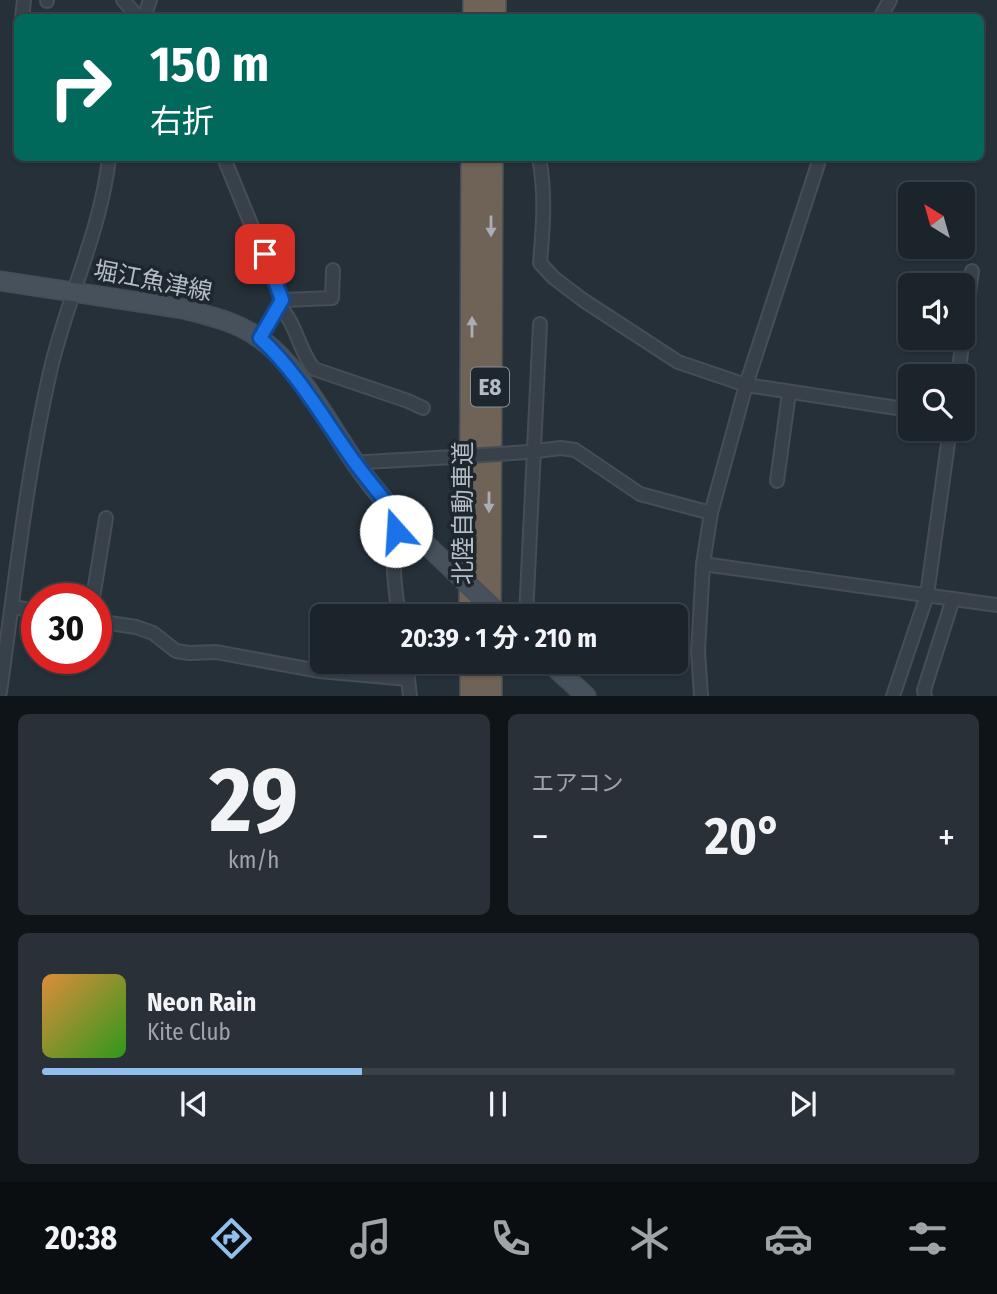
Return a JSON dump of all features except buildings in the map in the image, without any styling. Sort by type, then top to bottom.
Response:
[{"type":"highway","name":"北陸自動車道","points":[[471,604],[473,161]]},
{"type":"highway","name":"北陸自動車道","points":[[489,604],[491,161]]},
{"type":"highway","points":[[472,674],[472,695]]},
{"type":"highway","points":[[490,674],[490,695]]},
{"type":"main road","name":"堀江魚津線","points":[[0,281],[184,309],[241,327],[260,338],[281,358],[304,387],[358,467],[400,519],[489,604]]},
{"type":"main road","points":[[563,674],[586,695]]},
{"type":"street","points":[[123,0],[137,14]]},
{"type":"street","points":[[0,692],[3,650],[41,415],[51,368],[101,199],[108,161]]},
{"type":"street","points":[[225,161],[281,304],[289,316],[308,362],[314,369],[423,408]]},
{"type":"street","points":[[540,161],[544,222],[540,263],[554,278],[649,345],[678,362],[746,385],[898,408]]},
{"type":"street","points":[[701,695],[698,651],[703,564],[711,513],[746,385],[819,161]]},
{"type":"street","points":[[281,304],[332,299],[333,270]]},
{"type":"street","points":[[960,364],[972,271]]},
{"type":"street","points":[[260,338],[281,304]]},
{"type":"street","points":[[526,604],[531,451],[540,324]]},
{"type":"street","points":[[777,481],[789,393]]},
{"type":"street","points":[[893,695],[927,595],[948,441]]},
{"type":"street","points":[[358,467],[366,463],[561,448],[575,450],[640,494],[711,513]]},
{"type":"street","points":[[95,583],[106,518]]},
{"type":"street","points":[[397,604],[392,572],[396,531],[400,519]]},
{"type":"street","points":[[703,564],[997,605]]},
{"type":"street","points":[[925,695],[924,690],[953,599]]},
{"type":"street","points":[[12,607],[21,608]]},
{"type":"street","points":[[112,623],[153,633],[176,651],[215,652],[318,671],[408,679]]},
{"type":"street","points":[[407,674],[410,695]]},
{"type":"route","points":[[265,254],[282,300],[260,338],[281,358],[304,387],[358,467],[400,519],[396,531]]}]
